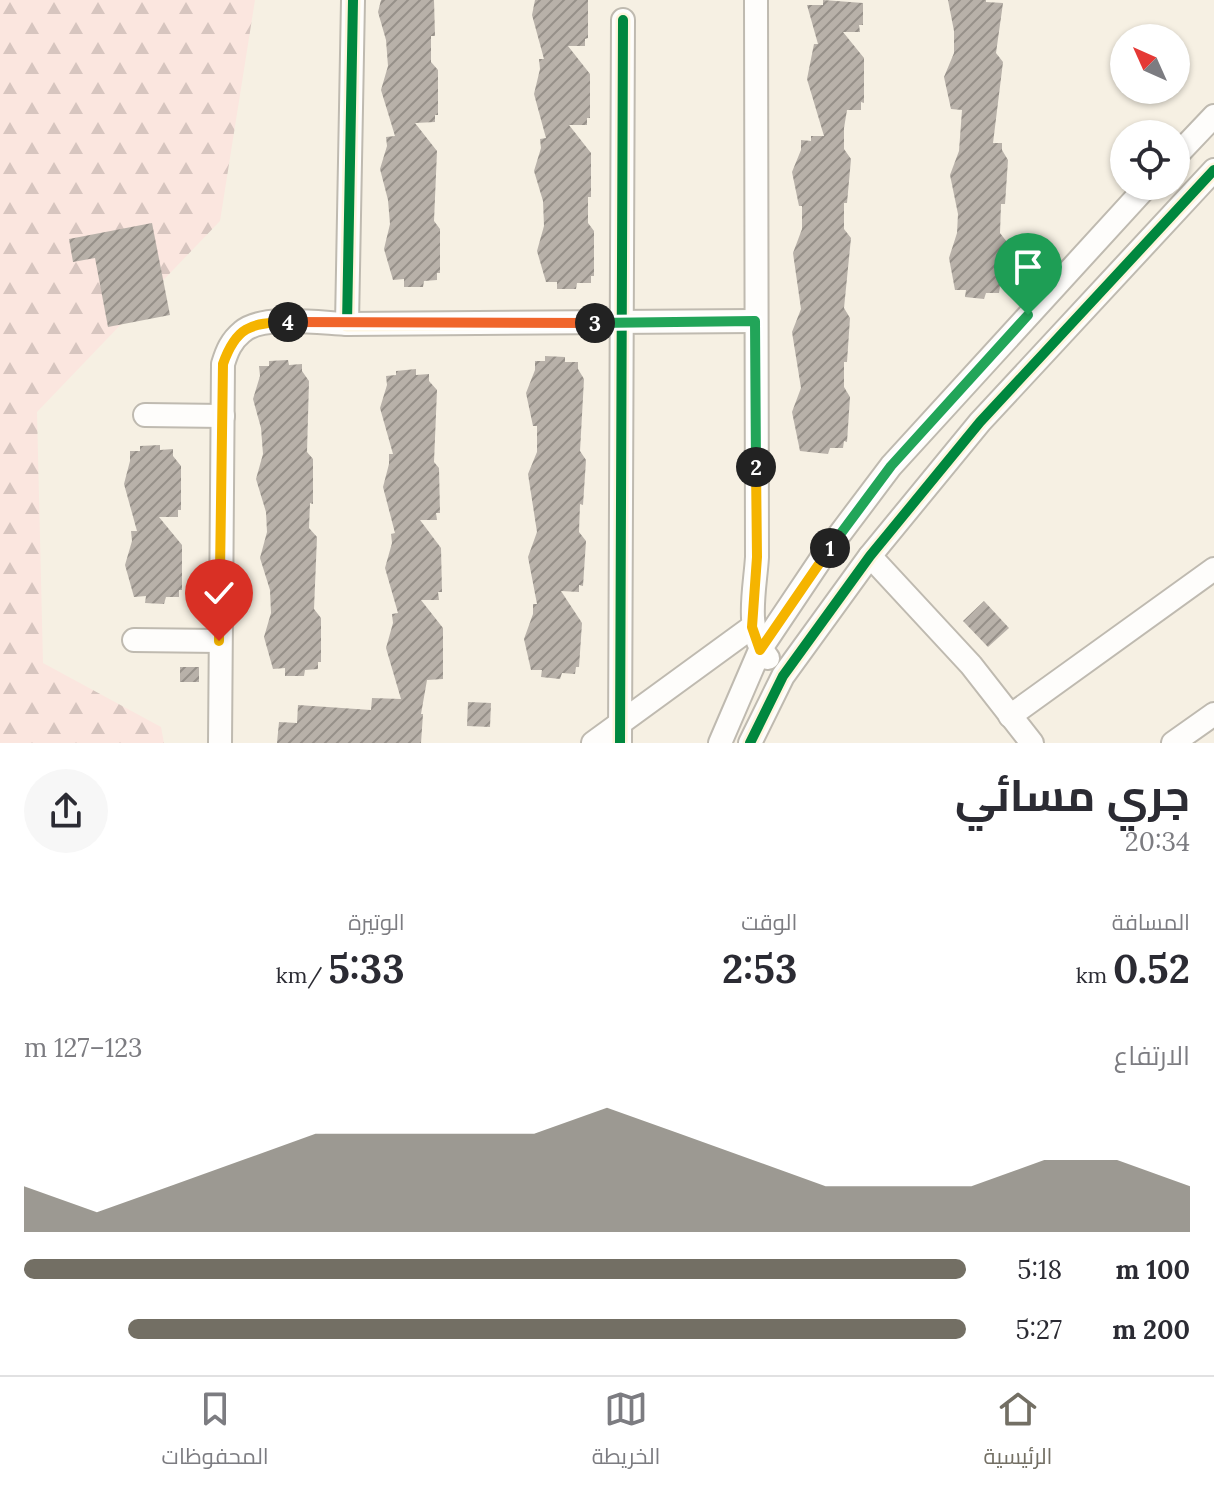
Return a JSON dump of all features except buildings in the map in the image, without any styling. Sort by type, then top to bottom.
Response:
[{"type":"street","points":[[347,324],[353,0]]},
{"type":"street","points":[[756,0],[757,557],[752,627],[760,650],[783,676]]},
{"type":"street","points":[[620,732],[623,20]]},
{"type":"street","points":[[1190,141],[1214,116]]},
{"type":"street","points":[[750,743],[783,676],[870,556],[980,422],[1214,170]]},
{"type":"street","points":[[720,743],[760,650],[821,559],[891,466],[1134,200]]},
{"type":"street","points":[[220,743],[223,364],[230,344],[244,329],[264,323],[755,321]]},
{"type":"street","points":[[145,415],[223,416]]},
{"type":"street","points":[[870,556],[971,665],[1032,743]]},
{"type":"street","points":[[1010,716],[1214,569]]},
{"type":"street","points":[[593,743],[620,732],[752,627]]},
{"type":"street","points":[[134,640],[219,641]]},
{"type":"street","points":[[1173,743],[1214,714]]},
{"type":"green space","points":[[0,0],[255,0],[220,221],[37,412],[43,663],[161,727],[164,743],[0,743]]},
{"type":"cycle path","points":[[353,0],[347,324],[755,321]]},
{"type":"cycle path","points":[[620,743],[623,20]]},
{"type":"cycle path","points":[[750,743],[783,676],[870,556],[980,422],[1214,170]]},
{"type":"route","points":[[219,641],[223,364],[230,344],[244,329],[264,323],[286,322],[755,321],[757,557],[752,627],[760,650],[821,559],[891,466],[1028,315]]}]
